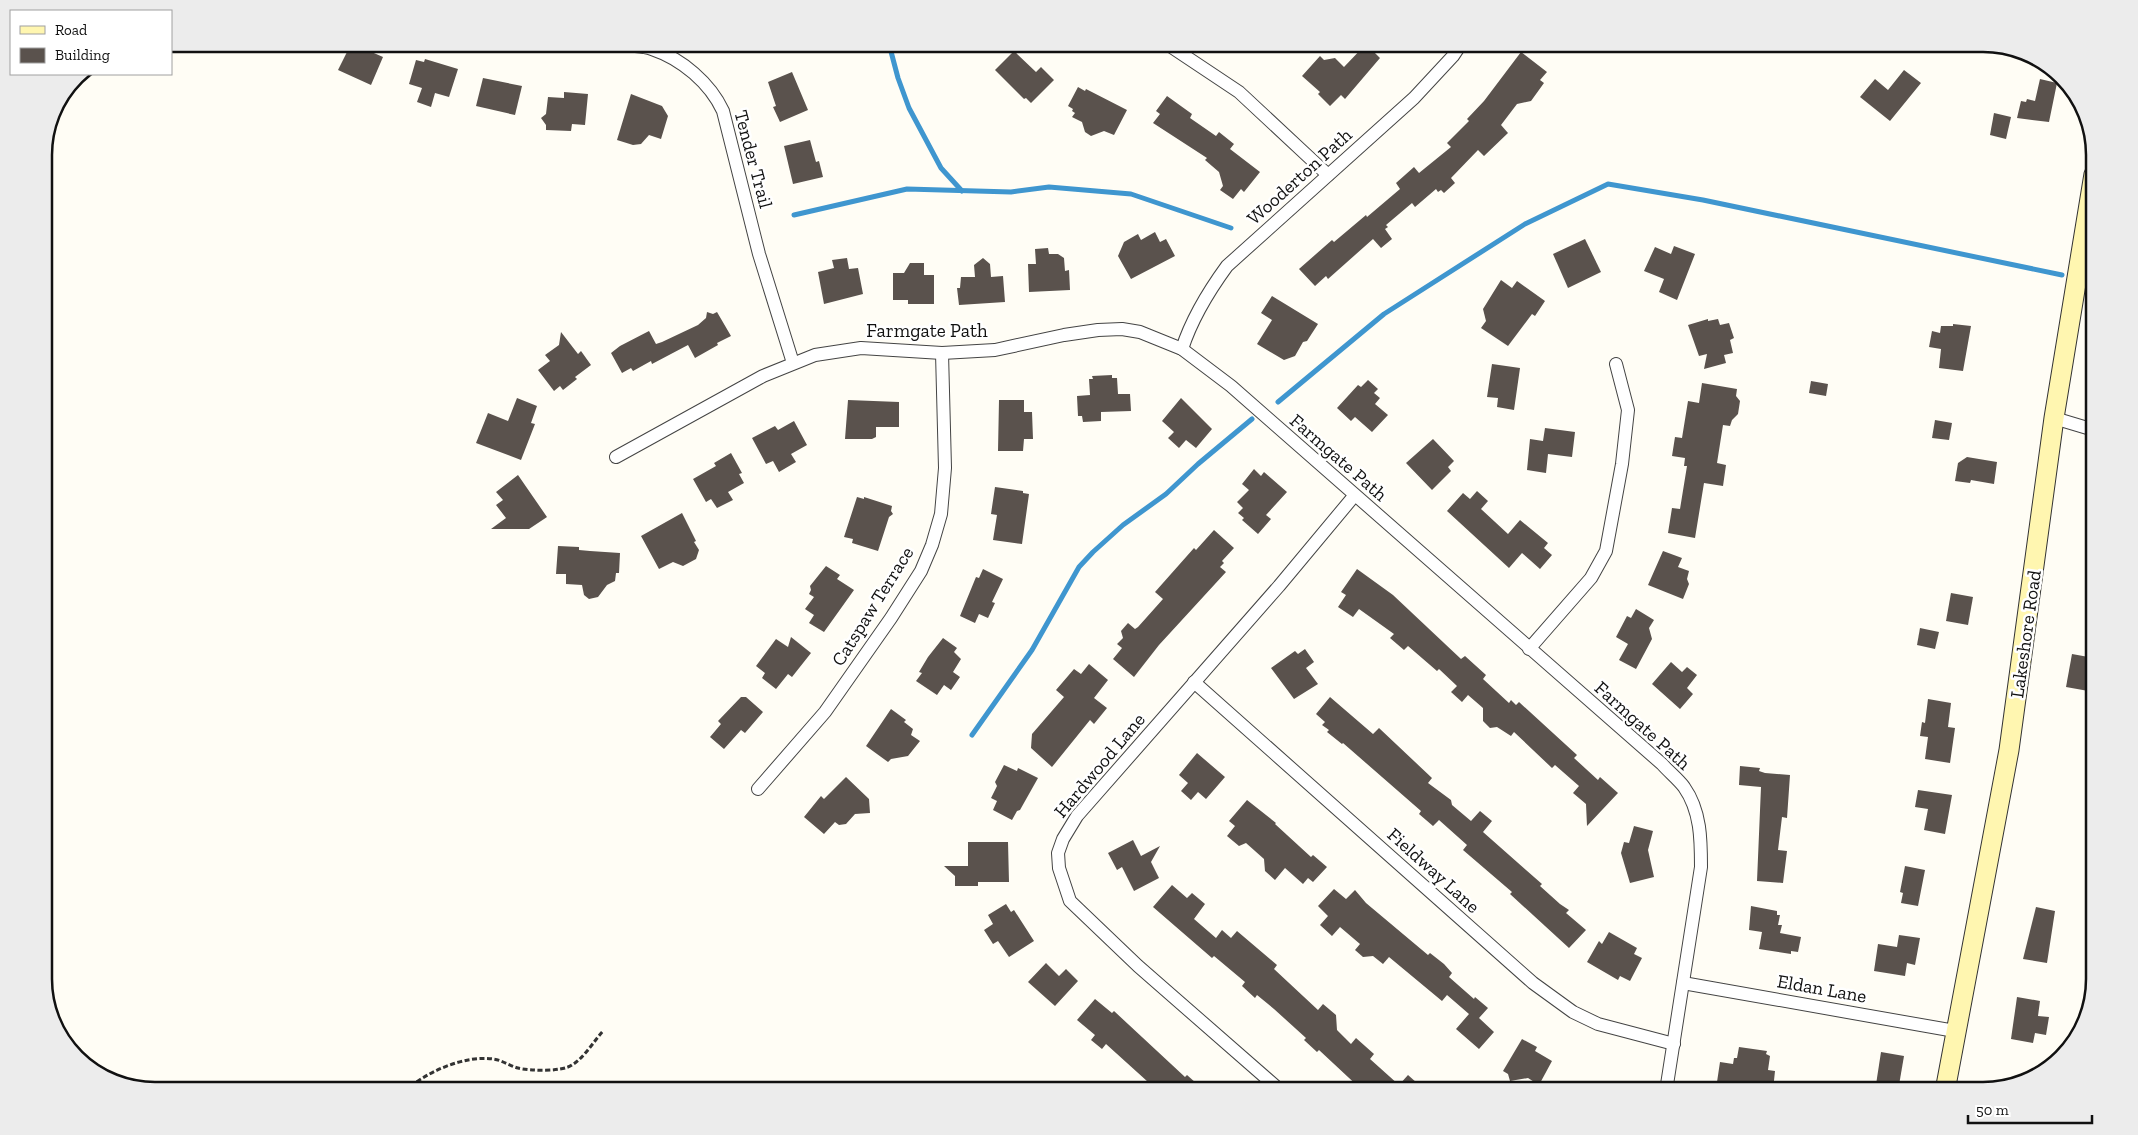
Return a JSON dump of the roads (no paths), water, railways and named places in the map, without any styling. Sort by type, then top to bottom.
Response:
[{"type":"street","points":[[1180,52],[1239,92],[1328,175]]},
{"type":"street","name":"Wooderton Path","points":[[1182,349],[1189,327],[1209,290],[1227,266],[1414,98],[1455,52]]},
{"type":"street","name":"Tender Trail","points":[[659,53],[692,72],[717,99],[723,111],[759,254],[793,363]]},
{"type":"street","name":"Lakeshore Road","points":[[1946,1082],[2009,750],[2054,418],[2085,228]]},
{"type":"street","name":"Farmgate Path","points":[[616,457],[763,376],[815,355],[861,348],[942,353],[995,350],[1064,335],[1122,329],[1140,332],[1182,349],[1231,386],[1354,496],[1662,764],[1684,788],[1692,802],[1701,831],[1701,868],[1668,1082]]},
{"type":"street","name":"Catspaw Terrace","points":[[758,790],[830,704],[891,618],[921,571],[932,545],[941,514],[945,468],[946,416],[942,353]]},
{"type":"street","points":[[1529,649],[1591,578],[1606,551],[1622,464],[1628,410],[1616,364]]},
{"type":"street","points":[[2054,418],[2085,427]]},
{"type":"street","name":"Hardwood Lane","points":[[1271,1082],[1138,966],[1070,901],[1058,868],[1058,853],[1063,839],[1077,816],[1279,586],[1354,496]]},
{"type":"street","name":"Fieldway Lane","points":[[1194,682],[1533,983],[1573,1012],[1598,1024],[1674,1044]]},
{"type":"street","name":"Eldan Lane","points":[[1683,983],[1955,1031]]},
{"type":"waterway","points":[[891,53],[909,108],[941,168],[962,191]]},
{"type":"waterway","points":[[1278,402],[1384,314],[1525,224],[1608,184],[1703,200],[2062,275]]},
{"type":"waterway","points":[[794,215],[907,189],[1011,192],[1049,187],[1131,194],[1231,228]]},
{"type":"waterway","points":[[972,735],[1032,650],[1079,567],[1123,525],[1166,494],[1198,464],[1252,419]]}]
